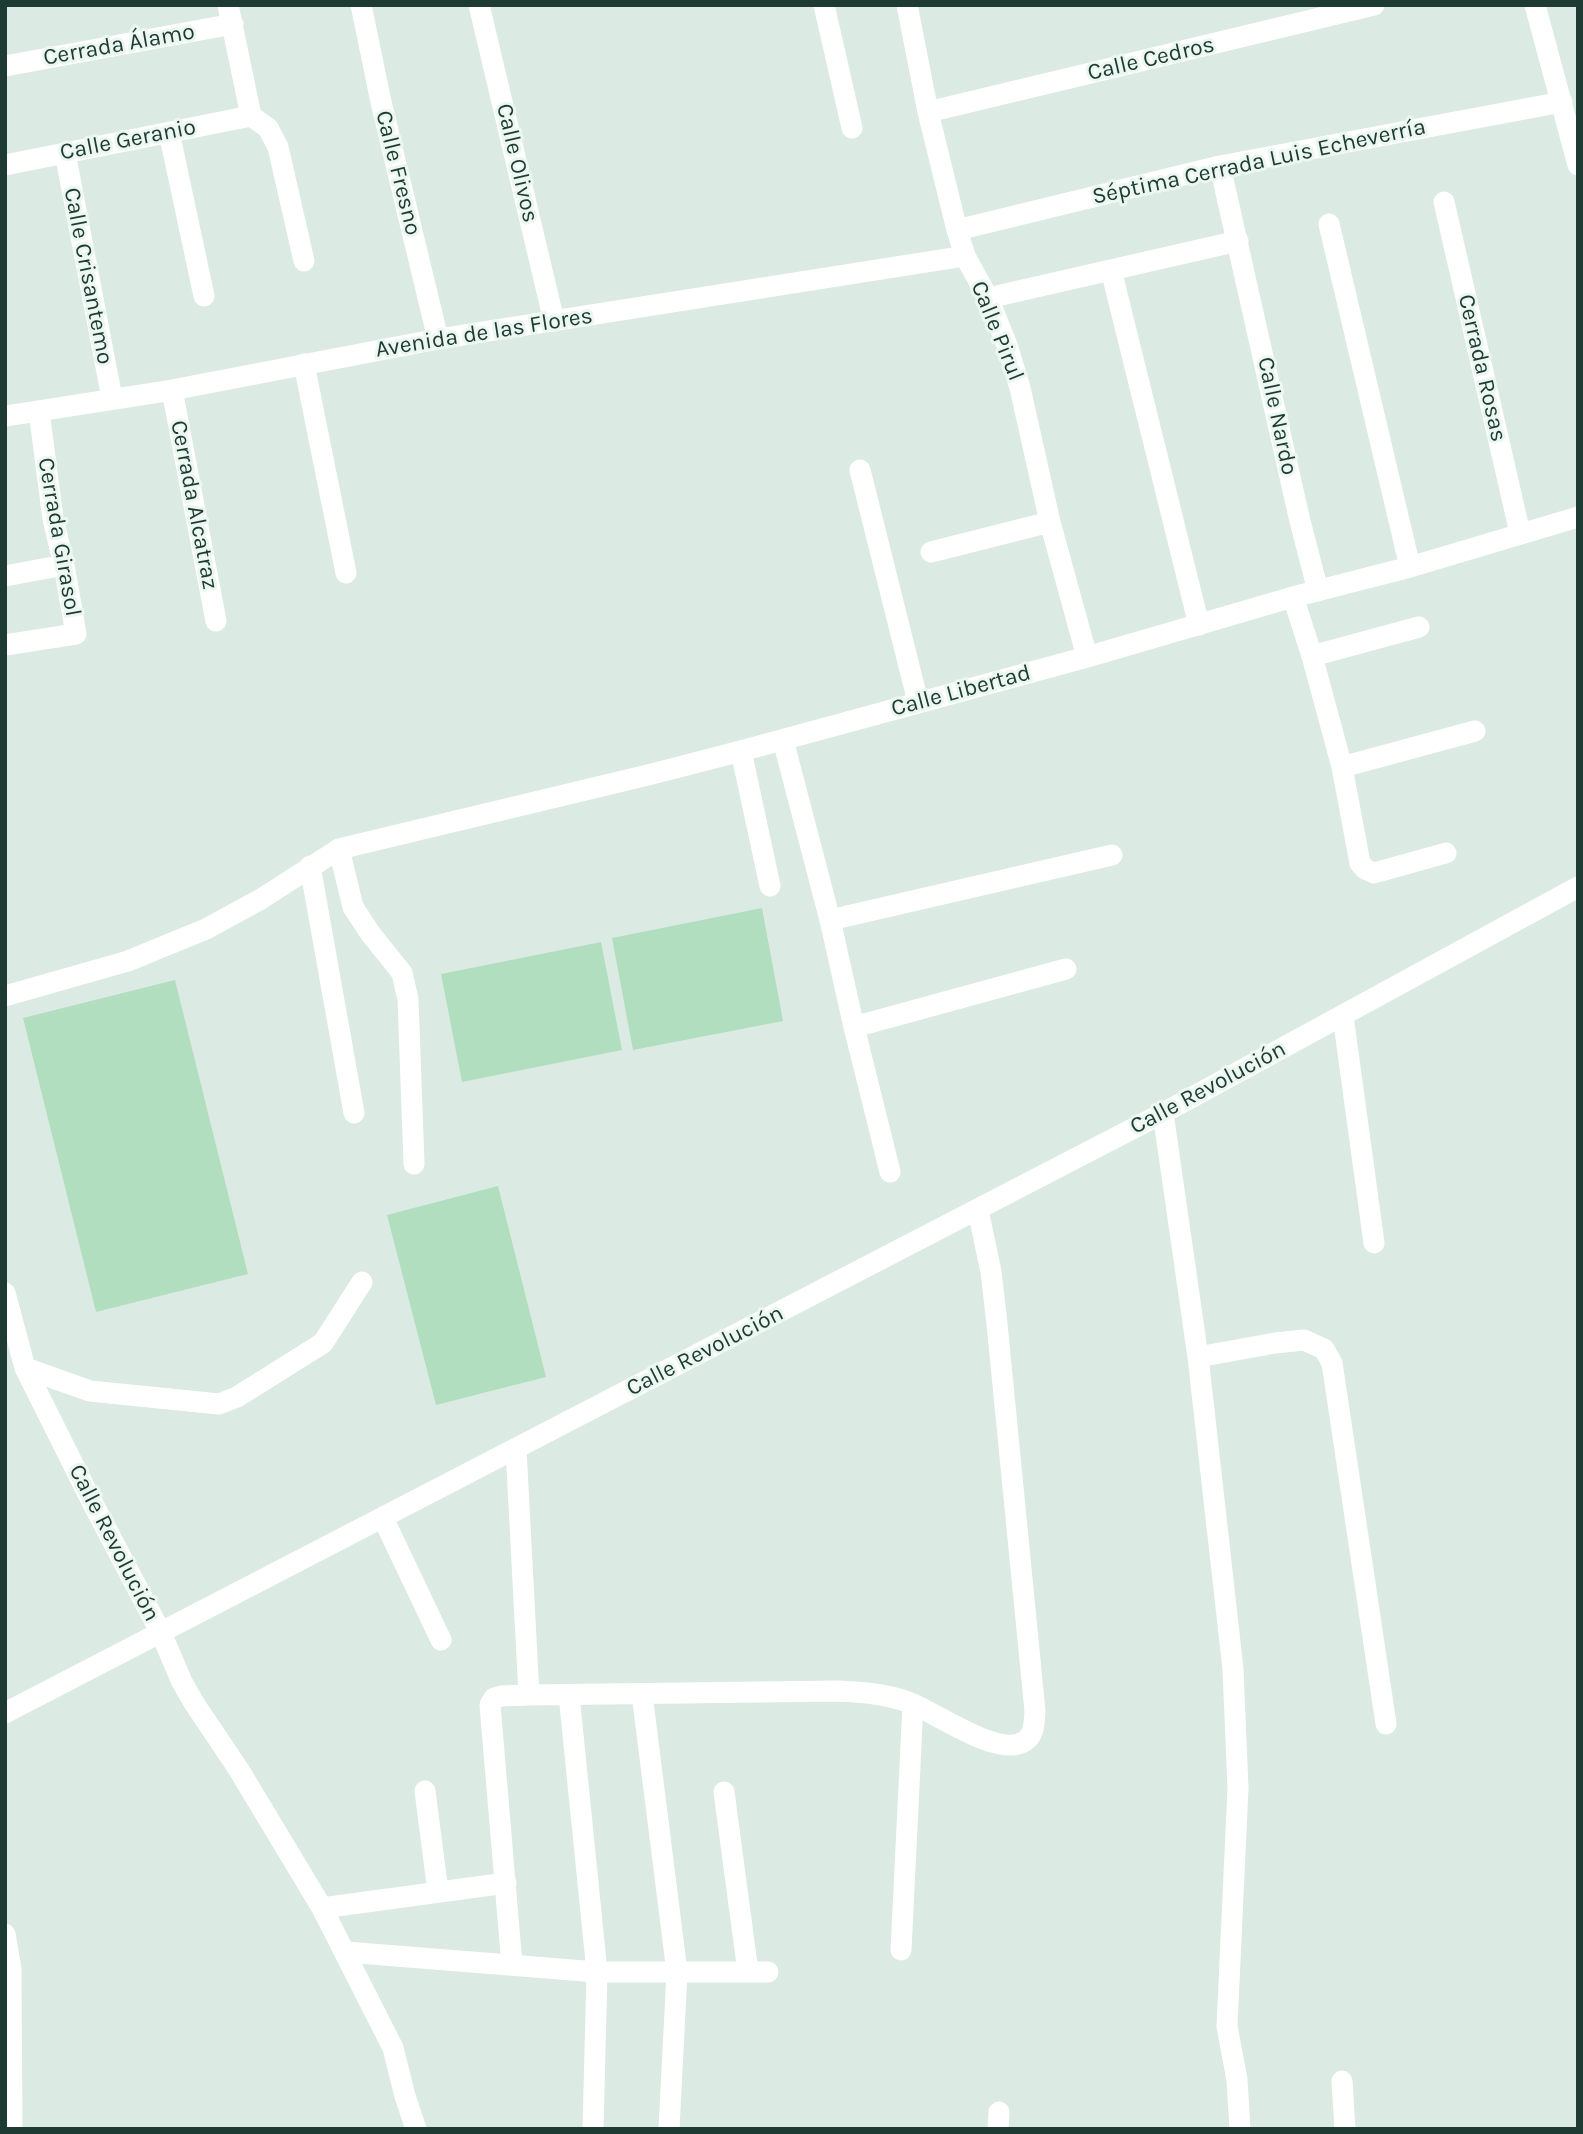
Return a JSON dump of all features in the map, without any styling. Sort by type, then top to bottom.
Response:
[{"type":"street","name":"Calle Fresno","points":[[361,5],[381,102],[438,339]]},
{"type":"street","name":"Calle Olivos","points":[[479,5],[554,321]]},
{"type":"street","points":[[824,5],[852,128]]},
{"type":"street","name":"Calle Pirul","points":[[907,5],[928,112],[957,230],[965,256],[988,298],[1020,388],[1050,522],[1087,657]]},
{"type":"street","name":"Calle Cedros","points":[[928,112],[1374,5]]},
{"type":"street","points":[[1535,5],[1578,165]]},
{"type":"street","points":[[230,15],[251,116],[268,128],[278,147],[304,261]]},
{"type":"street","name":"Cerrada Álamo","points":[[5,66],[230,15]]},
{"type":"street","name":"Séptima Cerrada Luis Echeverría","points":[[957,230],[1220,166],[1562,102]]},
{"type":"street","name":"Calle Geranio","points":[[5,165],[251,116]]},
{"type":"street","points":[[169,132],[204,296]]},
{"type":"street","name":"Calle Crisantemo","points":[[65,153],[111,398]]},
{"type":"street","name":"Calle Nardo","points":[[1220,166],[1318,591]]},
{"type":"street","name":"Cerrada Rosas","points":[[1444,202],[1520,533]]},
{"type":"street","points":[[1329,223],[1410,567]]},
{"type":"street","points":[[988,298],[1238,241]]},
{"type":"street","name":"Avenida de las Flores","points":[[5,416],[172,390],[438,339],[965,256]]},
{"type":"street","points":[[1111,270],[1199,625]]},
{"type":"street","points":[[304,364],[346,573]]},
{"type":"street","name":"Cerrada Alcatraz","points":[[172,390],[216,621]]},
{"type":"street","name":"Cerrada Girasol","points":[[5,645],[76,634],[53,519],[38,411]]},
{"type":"street","points":[[860,470],[918,702]]},
{"type":"street","name":"Calle Libertad","points":[[339,849],[652,775],[783,740],[1087,657],[1293,597],[1410,567],[1578,517]]},
{"type":"street","points":[[931,552],[1050,522]]},
{"type":"street","points":[[5,576],[64,565]]},
{"type":"street","points":[[1293,597],[1342,767],[1360,863],[1374,873],[1446,853]]},
{"type":"street","points":[[1312,656],[1419,627]]},
{"type":"street","points":[[1342,767],[1475,731]]},
{"type":"street","points":[[783,740],[830,920],[890,1172]]},
{"type":"street","points":[[741,751],[770,886]]},
{"type":"street","points":[[5,996],[128,961],[206,929],[261,899],[339,849],[353,907],[402,972],[408,999],[414,1164]]},
{"type":"street","points":[[830,920],[1112,855]]},
{"type":"street","points":[[310,866],[354,1113]]},
{"type":"street","name":"Calle Revolución","points":[[5,1293],[25,1367],[161,1633],[1163,1113],[1578,887]]},
{"type":"street","points":[[854,1027],[1066,969]]},
{"type":"street","points":[[1343,1016],[1374,1243]]},
{"type":"street","points":[[1163,1113],[1198,1357],[1233,1669],[1238,1788],[1227,2026],[1237,2080],[1240,2129]]},
{"type":"street","points":[[512,1965],[490,1705],[494,1698],[530,1695],[867,1692],[913,1704],[990,1741],[1006,1745],[1026,1740],[1033,1730],[1035,1711],[997,1324],[991,1272],[978,1210]]},
{"type":"street","points":[[25,1367],[90,1391],[219,1404],[237,1397],[323,1343],[362,1282]]},
{"type":"street","points":[[1198,1357],[1304,1340],[1324,1349],[1332,1363],[1386,1724]]},
{"type":"street","points":[[516,1449],[530,1695]]},
{"type":"street","points":[[383,1518],[441,1640]]},
{"type":"street","points":[[5,1713],[161,1633],[194,1703],[239,1770],[346,1952],[393,2048],[416,2129]]},
{"type":"street","points":[[642,1694],[677,1972],[668,2129]]},
{"type":"street","points":[[569,1695],[597,1972],[593,2129]]},
{"type":"street","points":[[901,1950],[913,1704]]},
{"type":"street","points":[[425,1791],[438,1892]]},
{"type":"street","points":[[346,1952],[597,1972],[758,1972],[724,1792]]},
{"type":"street","points":[[322,1908],[506,1883]]},
{"type":"street","points":[[5,1934],[11,1969],[12,2129]]},
{"type":"street","points":[[1342,2081],[1345,2129]]},
{"type":"green space","points":[[762,908],[783,1021],[633,1050],[612,938]]},
{"type":"green space","points":[[601,942],[622,1050],[462,1082],[441,974]]},
{"type":"green space","points":[[175,980],[248,1274],[96,1312],[23,1018]]},
{"type":"green space","points":[[498,1186],[546,1377],[436,1405],[387,1215]]}]
